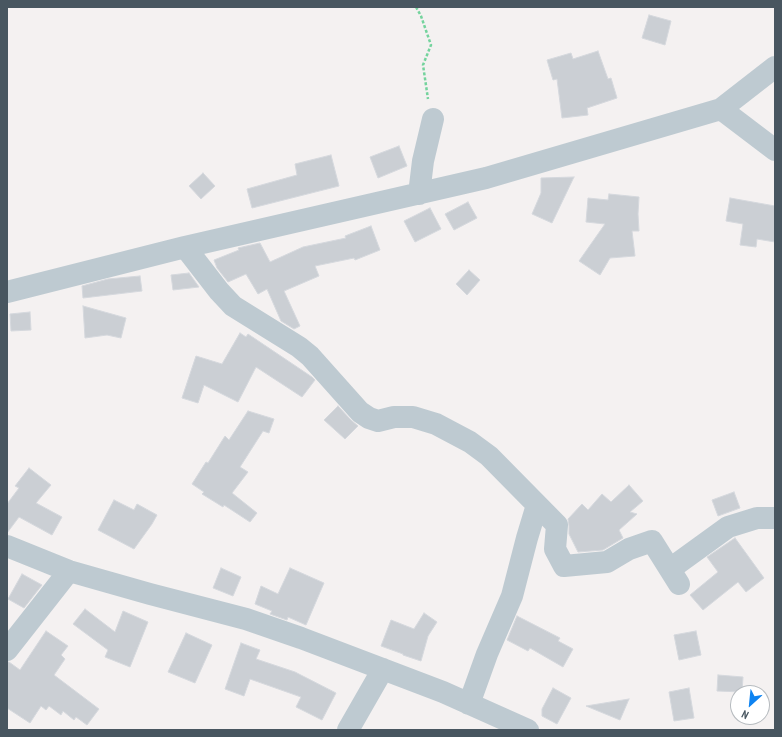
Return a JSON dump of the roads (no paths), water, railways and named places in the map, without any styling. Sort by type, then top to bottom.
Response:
[{"type":"street","points":[[7,292],[185,248],[486,178],[721,109],[775,67]]},
{"type":"street","points":[[721,109],[775,150]]},
{"type":"street","points":[[419,194],[423,161],[433,119]]},
{"type":"street","points":[[185,248],[219,291],[233,306],[299,347],[310,356],[360,412],[378,422],[394,417],[413,417],[436,424],[470,442],[489,456],[557,525],[555,549],[564,566],[607,562],[629,549],[652,541],[674,576],[728,527],[757,518],[775,518]]},
{"type":"street","points":[[469,704],[487,654],[512,596],[526,538],[537,505]]},
{"type":"street","points":[[7,546],[70,571],[246,619],[443,692],[528,730]]},
{"type":"street","points":[[7,650],[70,571]]},
{"type":"street","points":[[348,730],[383,669]]}]
